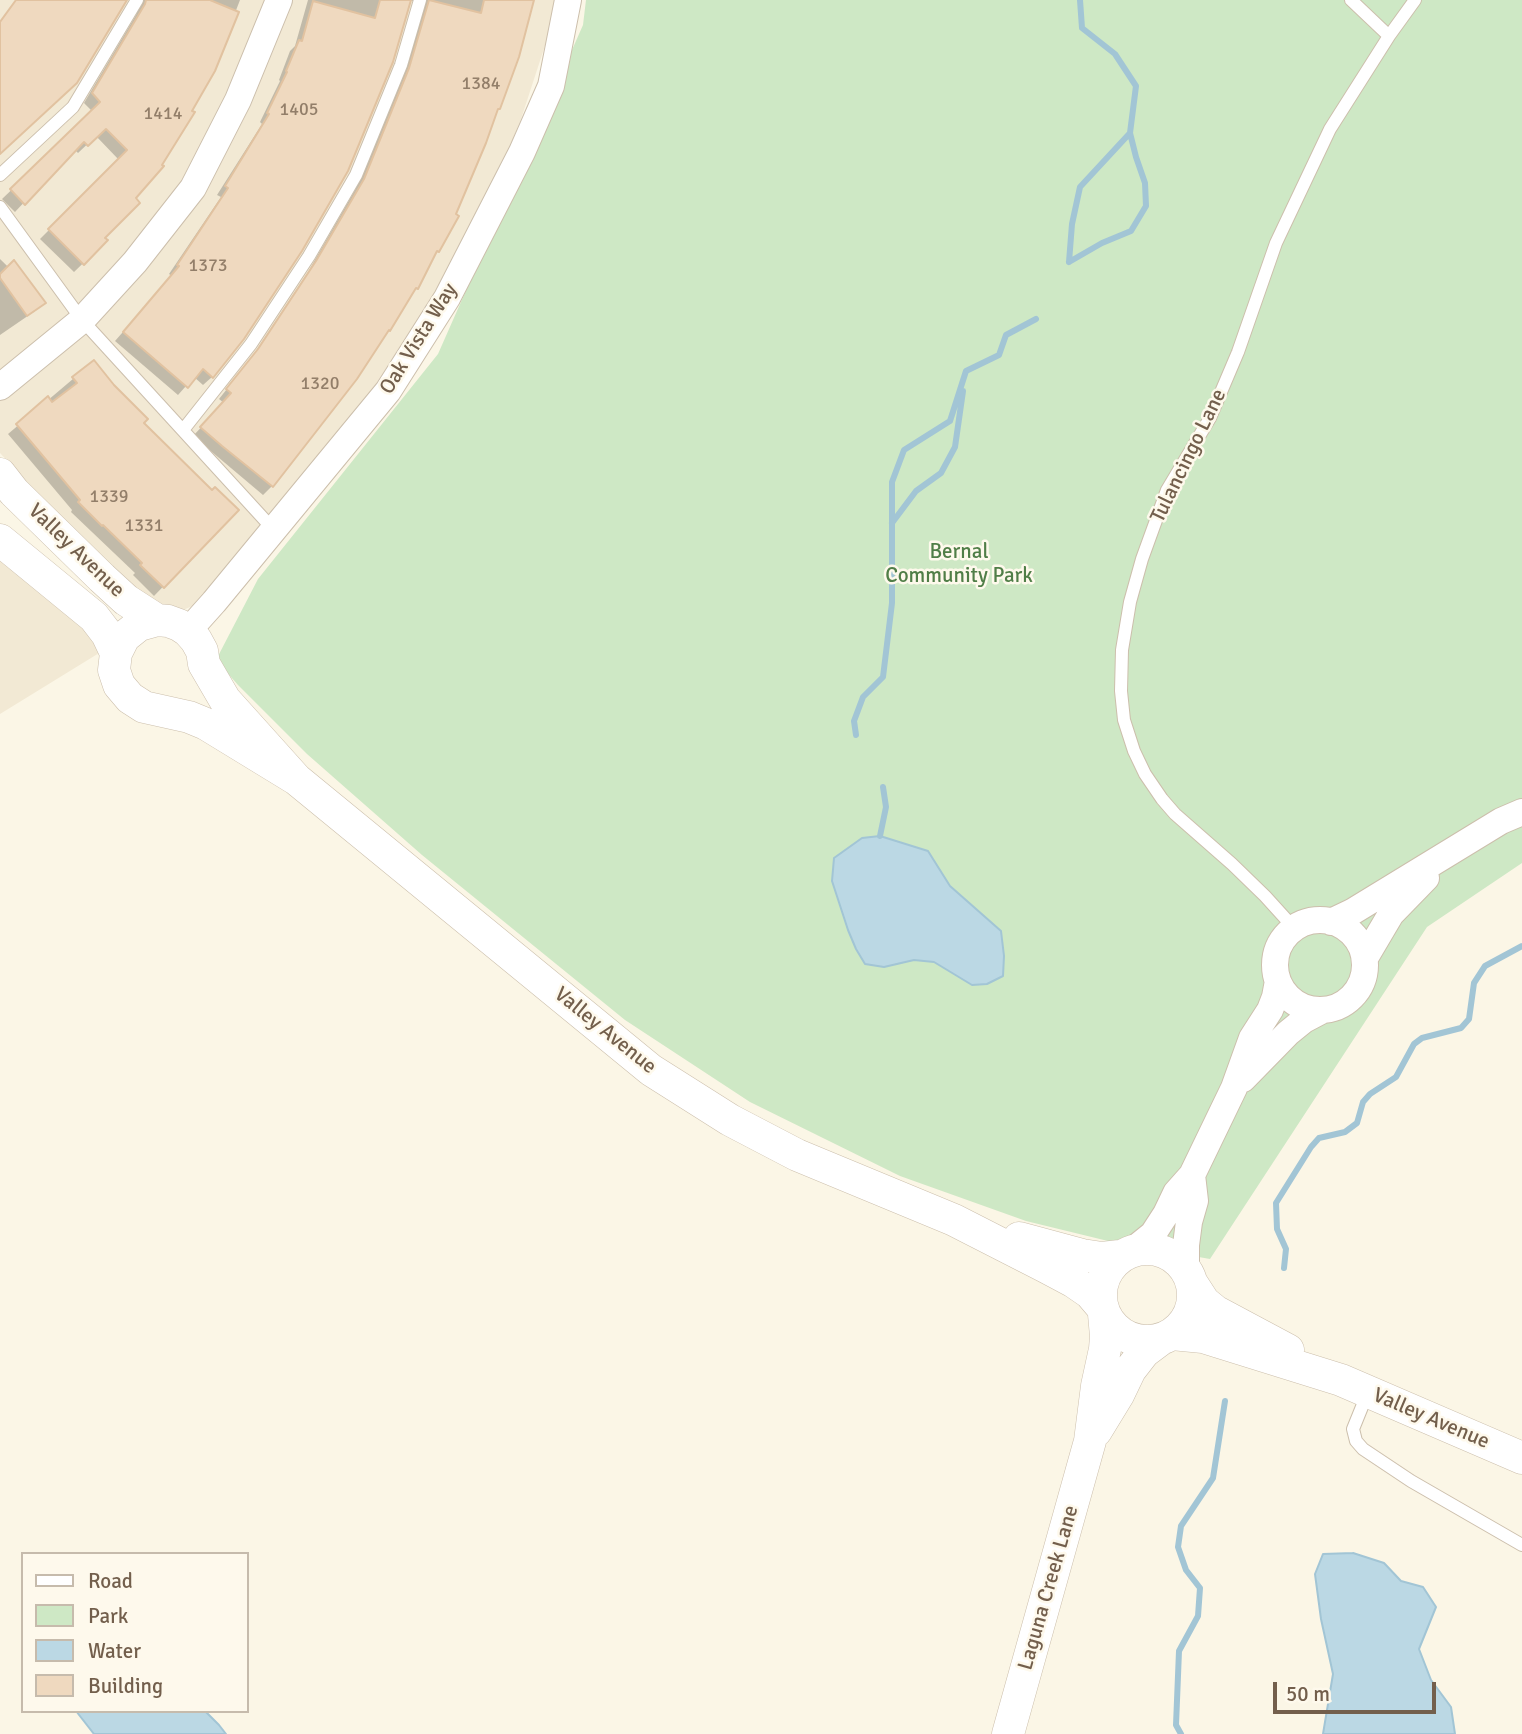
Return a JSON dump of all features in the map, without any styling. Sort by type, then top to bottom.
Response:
[{"type":"street","points":[[0,387],[82,320],[135,262],[193,188],[238,100],[279,0]]},
{"type":"street","name":"Oak Vista Way","points":[[188,631],[388,391],[447,298],[522,152],[551,86],[568,0]]},
{"type":"street","name":"Valley Avenue","points":[[0,474],[15,492],[126,600],[157,620],[168,621],[188,631],[202,651],[204,664],[225,700],[296,779]]},
{"type":"street","name":"Valley Avenue","points":[[0,540],[94,617],[107,634],[116,653],[114,670],[119,685],[130,698],[144,707],[160,709],[206,724],[296,779],[652,1070],[730,1120],[797,1155],[954,1220],[1074,1282],[1090,1293],[1103,1310]]},
{"type":"street","points":[[116,653],[124,637],[139,625],[157,620]]},
{"type":"street","points":[[160,709],[177,706],[191,696],[201,681],[204,664]]},
{"type":"street","points":[[1331,922],[1352,912],[1501,821],[1522,812]]},
{"type":"street","points":[[1364,958],[1391,914],[1448,853]]},
{"type":"street","points":[[1234,1088],[1288,1033],[1304,1020],[1348,1001],[1362,983],[1366,967],[1359,942],[1352,932],[1338,923],[1323,920],[1305,922],[1286,935],[1277,951],[1275,967],[1283,992],[1292,1001],[1308,1009],[1321,1011]]},
{"type":"street","points":[[1192,1175],[1195,1201],[1186,1245],[1193,1304],[1186,1321],[1166,1337],[1138,1341],[1118,1331],[1103,1310],[1100,1292],[1103,1278],[1110,1266],[1153,1234],[1176,1193],[1192,1175],[1234,1088],[1252,1038],[1270,1010],[1278,981]]},
{"type":"street","name":"Valley Avenue","points":[[954,1220],[1082,1255],[1102,1258],[1126,1254]]},
{"type":"street","points":[[1126,1254],[1147,1248],[1163,1251],[1176,1258],[1190,1278]]},
{"type":"street","name":"Valley Avenue","points":[[1190,1278],[1204,1302],[1215,1311],[1354,1386]]},
{"type":"street","name":"Laguna Creek Lane","points":[[1008,1734],[1090,1441],[1105,1349],[1103,1310]]},
{"type":"street","name":"Valley Avenue","points":[[1166,1337],[1203,1337],[1354,1386],[1522,1458]]},
{"type":"street","name":"Laguna Creek Lane","points":[[1090,1441],[1130,1370],[1144,1352],[1166,1337]]},
{"type":"lane","points":[[0,175],[73,107],[137,0]]},
{"type":"lane","points":[[183,430],[251,344],[309,256],[356,175],[401,65],[420,0]]},
{"type":"lane","points":[[1350,0],[1389,36]]},
{"type":"lane","name":"Tulancingo Lane","points":[[1294,928],[1233,864],[1175,814],[1145,774],[1124,720],[1121,691],[1122,650],[1130,602],[1142,559],[1167,490],[1210,418],[1238,352],[1276,243],[1330,129],[1415,0]]},
{"type":"lane","points":[[0,207],[82,320],[273,530]]},
{"type":"lane","points":[[1354,1386],[1353,1429],[1356,1441],[1363,1449],[1522,1545]]},
{"type":"shaded area","points":[[0,0],[556,0],[552,24],[521,119],[497,178],[451,267],[386,375],[195,605],[183,610],[162,611],[118,581],[0,453]]},
{"type":"shaded area","points":[[0,555],[67,608],[104,650],[0,714]]},
{"type":"green space","name":"Bernal Community Park","points":[[586,0],[1522,0],[1522,863],[1427,927],[1210,1259],[1108,1241],[1026,1221],[900,1176],[750,1102],[625,1020],[422,855],[307,754],[216,660],[258,579],[438,354],[583,25]]},
{"type":"water","points":[[880,836],[928,851],[950,886],[1001,931],[1003,976],[987,984],[972,985],[934,962],[914,960],[884,967],[865,964],[848,930],[832,881],[834,858],[862,838]]},
{"type":"water","points":[[1353,1553],[1384,1563],[1401,1581],[1423,1587],[1436,1607],[1419,1649],[1431,1680],[1451,1707],[1455,1734],[1323,1734],[1333,1674],[1315,1574],[1323,1554]]},
{"type":"water","points":[[78,1713],[207,1713],[226,1734],[94,1734]]},
{"type":"building","points":[[16,0],[127,0],[77,83],[0,154],[0,22]]},
{"type":"building","points":[[146,0],[210,0],[239,12],[215,71],[192,111],[195,112],[162,165],[164,166],[136,198],[140,203],[105,238],[108,240],[84,265],[48,229],[127,150],[106,129],[88,146],[84,142],[25,205],[10,189],[100,102],[92,93]]},
{"type":"building","points":[[380,0],[411,0],[393,62],[348,171],[302,251],[244,339],[213,378],[203,369],[188,388],[123,332],[179,266],[177,265],[228,188],[225,186],[269,114],[267,113],[299,40],[302,41],[313,1],[375,18]]},
{"type":"building","points":[[429,0],[481,13],[484,0],[534,0],[519,57],[456,214],[459,216],[418,289],[416,288],[390,331],[357,379],[273,487],[200,427],[231,393],[226,389],[258,349],[316,261],[364,179],[409,68]]},
{"type":"building","points":[[14,260],[46,303],[27,316],[0,278],[0,274]]},
{"type":"building","points":[[94,360],[114,385],[148,419],[144,423],[212,490],[215,487],[239,510],[164,588],[140,565],[142,563],[78,502],[80,500],[16,424],[48,396],[52,402],[77,383],[72,377]]},
{"type":"waterway","points":[[1069,262],[1072,224],[1080,187],[1130,133],[1136,86],[1115,54],[1082,28],[1080,0]]},
{"type":"waterway","points":[[1069,262],[1102,243],[1131,231],[1146,206],[1145,183],[1130,133]]},
{"type":"waterway","points":[[856,735],[854,721],[863,697],[883,677],[892,603],[892,482],[904,450],[950,421],[966,371],[999,355],[1006,335],[1036,319]]},
{"type":"waterway","points":[[892,523],[916,491],[941,473],[955,447],[963,391]]},
{"type":"waterway","points":[[880,836],[886,807],[883,787]]},
{"type":"waterway","points":[[1284,1268],[1286,1249],[1277,1229],[1276,1203],[1311,1147],[1319,1138],[1345,1132],[1357,1123],[1363,1102],[1370,1094],[1396,1077],[1414,1044],[1422,1038],[1461,1028],[1469,1019],[1474,983],[1485,966],[1522,946]]},
{"type":"waterway","points":[[1181,1734],[1176,1725],[1179,1651],[1198,1616],[1200,1588],[1186,1570],[1178,1547],[1181,1526],[1213,1478],[1225,1401]]}]
